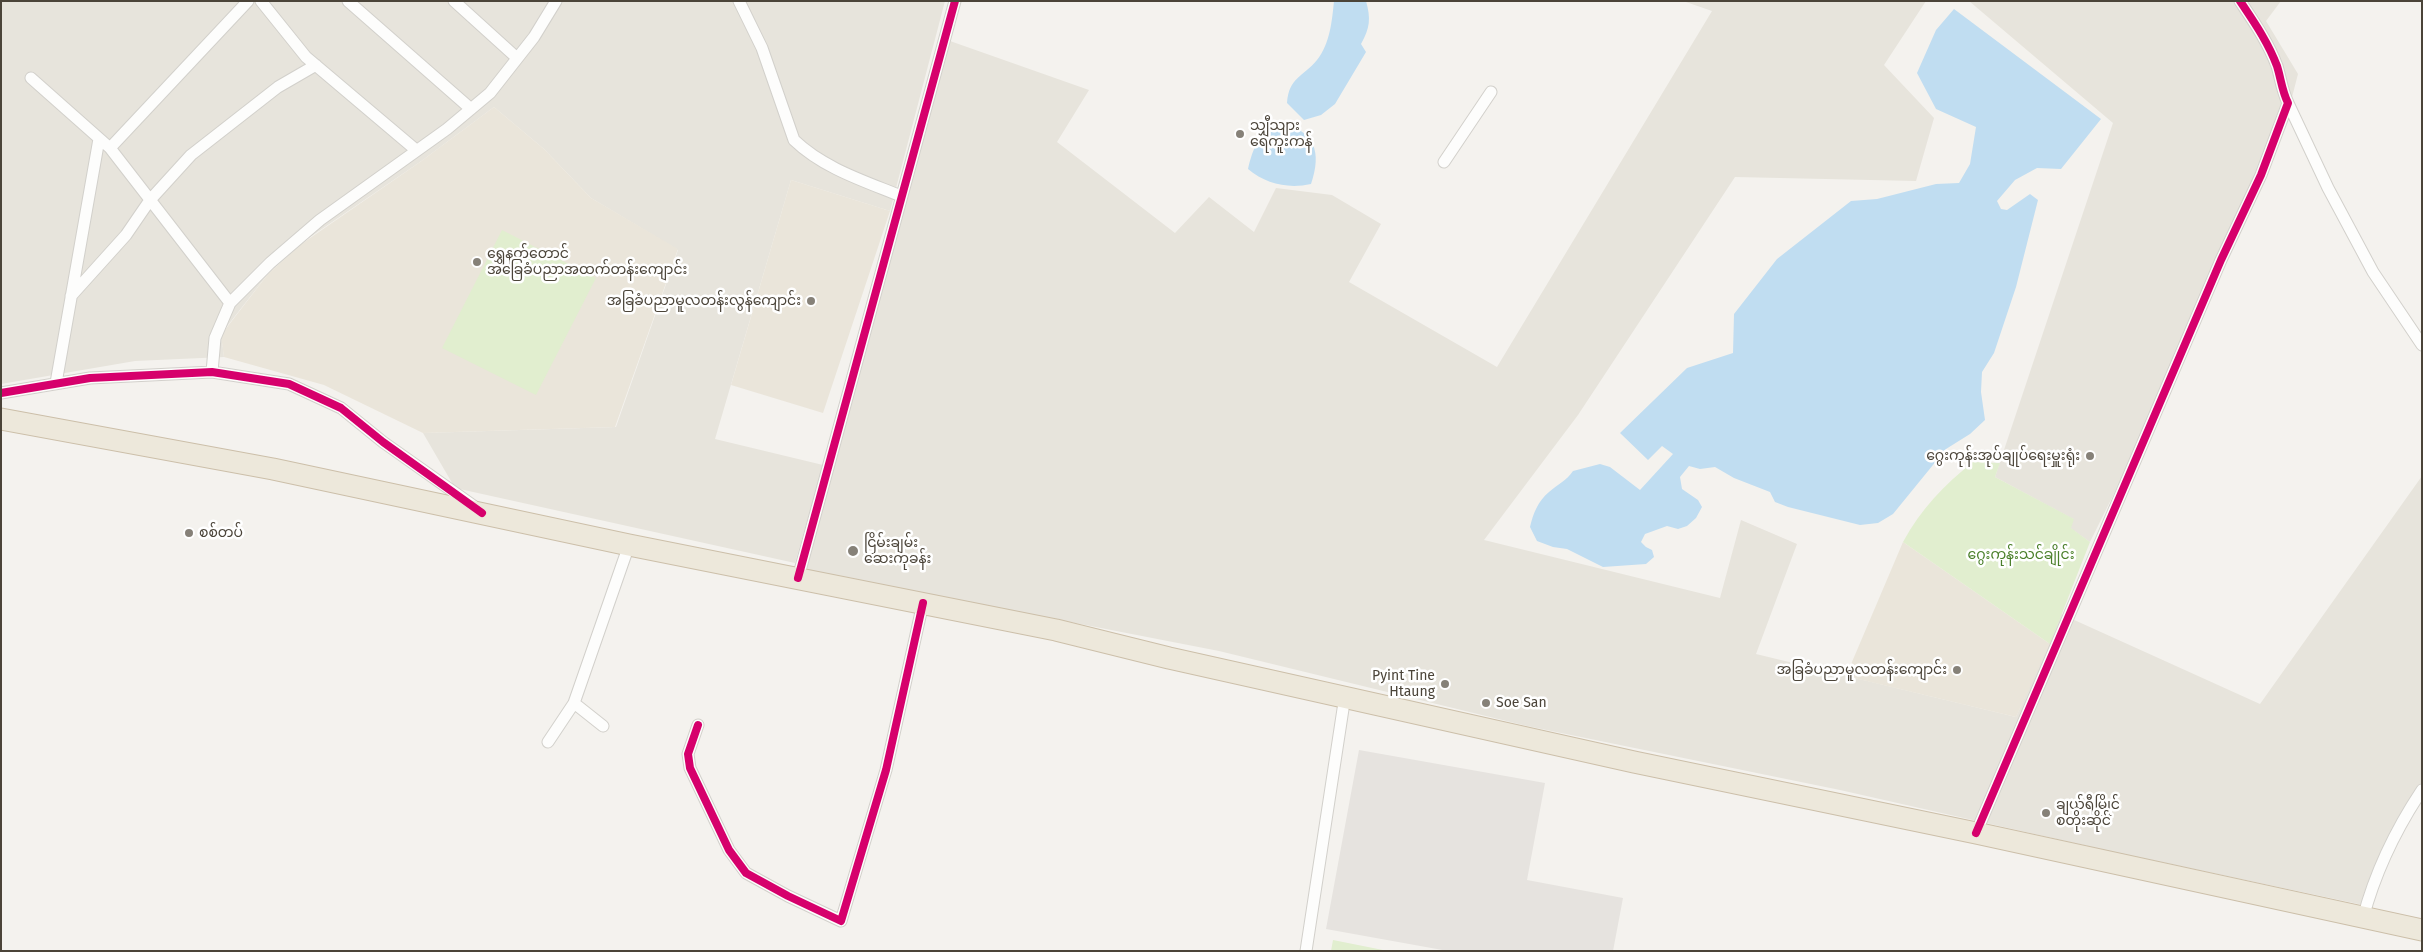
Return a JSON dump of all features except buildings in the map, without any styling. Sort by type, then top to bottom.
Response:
[{"type":"highway","points":[[1,419],[272,469],[629,546],[1056,630],[1169,658],[1634,762],[1976,833],[2422,930]]},
{"type":"street","points":[[110,148],[248,1]]},
{"type":"street","points":[[261,1],[306,57],[416,150]]},
{"type":"street","points":[[348,1],[471,109]]},
{"type":"street","points":[[454,1],[518,58]]},
{"type":"street","points":[[212,372],[215,338],[230,303],[270,263],[320,220],[447,129],[490,93],[518,58],[556,1]]},
{"type":"street","points":[[738,1],[762,48],[794,140],[827,164],[901,196]]},
{"type":"street","points":[[798,578],[955,1]]},
{"type":"street","points":[[2240,1],[2265,38],[2277,67],[2280,88],[2328,188],[2373,272],[2422,345]]},
{"type":"street","points":[[71,296],[126,236],[150,200],[191,155],[278,87],[316,65]]},
{"type":"street","points":[[32,78],[110,148],[230,303]]},
{"type":"street","points":[[1444,162],[1491,92]]},
{"type":"street","points":[[1976,833],[2221,260],[2262,175],[2288,103]]},
{"type":"street","points":[[56,383],[100,139]]},
{"type":"street","points":[[1,393],[90,378],[212,372],[289,384],[340,408],[383,442],[482,513]]},
{"type":"street","points":[[548,742],[574,702],[629,546]]},
{"type":"street","points":[[698,725],[688,754],[690,768],[729,850],[746,873],[788,896],[841,921],[886,770],[923,603]]},
{"type":"street","points":[[1306,951],[1345,696]]},
{"type":"street","points":[[574,702],[602,726]]},
{"type":"street","points":[[2363,918],[2370,891],[2404,818],[2422,790]]},
{"type":"shaded area","points":[[1,1],[945,1],[890,211],[791,180],[715,439],[823,465],[795,563],[455,488],[423,433],[616,427],[678,250],[591,198],[544,149],[494,107],[420,162],[300,244],[268,274],[221,334],[224,357],[135,361],[1,384]]},
{"type":"shaded area","points":[[1683,1],[1926,1],[1884,65],[1934,118],[1916,181],[1735,177],[1578,415],[1484,540],[1720,598],[1741,520],[1797,544],[1756,654],[2016,717],[2061,614],[2260,704],[2422,476],[2422,798],[2363,905],[2114,852],[1840,790],[1527,726],[1219,651],[803,570],[950,41],[1089,90],[1057,142],[1175,233],[1209,197],[1254,232],[1276,188],[1332,195],[1381,224],[1349,282],[1497,367],[1712,11]]},
{"type":"shaded area","points":[[1969,1],[2281,1],[2266,21],[2298,74],[2283,132],[2207,306],[2090,542],[2070,528],[2073,519],[1995,477],[2113,123]]},
{"type":"shaded area","name":"ရွှေနတ်တောင် အခြေခံပညာအထက်တန်းကျောင်း","points":[[494,107],[544,149],[591,198],[678,249],[615,427],[423,433],[324,385],[224,357],[221,335],[268,274],[300,245],[420,162]]},
{"type":"shaded area","points":[[791,180],[890,211],[823,413],[731,385]]},
{"type":"shaded area","points":[[1903,542],[2050,644],[2016,717],[1846,676]]},
{"type":"shaded area","points":[[1359,750],[1545,783],[1527,880],[1623,898],[1613,951],[1448,951],[1326,929]]},
{"type":"green space","points":[[502,230],[596,278],[536,395],[442,348]]},
{"type":"green space","name":"ဂွေးကုန်းသင်ချိုင်း","points":[[1973,462],[2000,463],[1995,477],[2074,519],[2071,528],[2090,542],[2050,644],[1903,542],[1917,519],[1934,498]]},
{"type":"green space","points":[[1333,940],[1388,951],[1331,951]]},
{"type":"water","points":[[1334,1],[1366,1],[1369,23],[1361,44],[1366,52],[1335,104],[1321,115],[1304,120],[1287,103],[1288,94],[1294,82],[1312,66],[1325,47],[1330,32]]},
{"type":"water","points":[[1954,9],[2101,119],[2061,169],[2037,168],[2015,180],[1997,201],[2001,209],[2007,210],[2030,194],[2038,200],[2016,287],[1994,353],[1982,372],[1981,392],[1985,420],[1970,434],[1946,449],[1893,514],[1878,523],[1860,525],[1788,507],[1775,502],[1770,492],[1734,478],[1715,467],[1700,469],[1689,466],[1680,477],[1682,489],[1698,500],[1702,507],[1696,518],[1687,526],[1678,529],[1667,526],[1645,534],[1641,542],[1652,550],[1654,557],[1646,564],[1603,567],[1567,549],[1553,547],[1537,541],[1530,527],[1537,508],[1542,499],[1573,471],[1600,464],[1610,467],[1640,490],[1673,454],[1662,446],[1648,460],[1620,433],[1687,368],[1733,353],[1734,314],[1777,259],[1851,201],[1877,199],[1936,184],[1959,183],[1970,164],[1976,127],[1936,109],[1917,73],[1936,30]]},
{"type":"water","points":[[1281,123],[1302,131],[1313,144],[1316,162],[1311,184],[1294,186],[1278,184],[1262,178],[1248,169],[1258,141],[1273,126]]},
{"type":"cycle path","points":[[798,578],[955,1]]},
{"type":"cycle path","points":[[1976,833],[2221,260],[2261,175],[2288,103],[2273,57],[2240,1]]},
{"type":"cycle path","points":[[1,393],[90,378],[212,372],[289,384],[341,408],[383,442],[482,513]]},
{"type":"cycle path","points":[[698,725],[688,754],[690,768],[729,850],[746,873],[788,896],[841,921],[886,770],[923,603]]},
{"type":"place","name":"သျှီသျား ရေကူးကန်","points":[[1240,134]]},
{"type":"place","name":"ရွှေနတ်တောင် အခြေခံပညာအထက်တန်းကျောင်း","points":[[477,262]]},
{"type":"place","name":"အခြခံပညာမူလတန်းလွန်ကျောင်း","points":[[811,301]]},
{"type":"place","name":"ဂွေးကုန်းအုပ်ချုပ်ရေးမှူးရုံး","points":[[2090,456]]},
{"type":"place","name":"စစ်တပ်","points":[[189,533]]},
{"type":"place","name":"ငြိမ်းချမ်း ဆေးကုခန်း","points":[[853,551]]},
{"type":"place","name":"အခြခံပညာမူလတန်းကျောင်း","points":[[1957,670]]},
{"type":"place","name":"Pyint Tine Htaung","points":[[1445,684]]},
{"type":"place","name":"Soe San","points":[[1486,703]]},
{"type":"place","name":"ချယ်ရီမြိုင် စတိုးဆိုင်","points":[[2046,813]]}]
